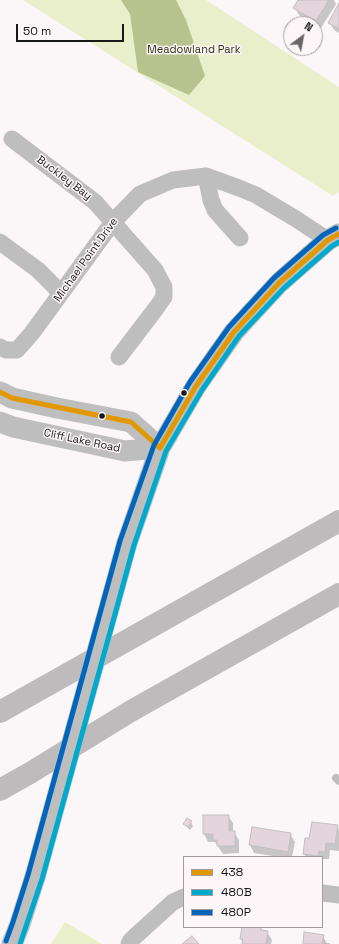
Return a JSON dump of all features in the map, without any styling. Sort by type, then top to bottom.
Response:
[{"type":"highway","points":[[0,712],[339,521]]},
{"type":"highway","points":[[0,790],[131,711],[339,594]]},
{"type":"highway","points":[[0,795],[30,773]]},
{"type":"street","name":"Buckley Bay","points":[[12,139],[95,202],[155,270],[164,287],[164,297],[119,357]]},
{"type":"street","name":"Michael Point Drive","points":[[0,347],[6,350],[17,350],[32,333],[112,222],[140,194],[173,180],[206,176],[256,195],[296,219],[334,237]]},
{"type":"street","points":[[206,176],[211,200],[216,210],[240,238]]},
{"type":"street","points":[[12,944],[35,877],[127,543],[160,448],[196,386],[234,332],[278,283],[334,237]]},
{"type":"street","points":[[0,242],[38,270],[61,293]]},
{"type":"street","points":[[0,392],[12,398],[131,422],[160,448]]},
{"type":"street","name":"Cliff Lake Road","points":[[0,422],[13,427],[126,451],[160,448]]},
{"type":"street","points":[[323,893],[339,895]]},
{"type":"street","points":[[129,944],[131,940],[173,902],[183,897]]},
{"type":"green space","name":"Meadowland Park","points":[[23,0],[206,0],[283,50],[283,56],[292,56],[339,87],[339,192],[333,196]]},
{"type":"green space","points":[[65,922],[102,944],[51,944]]},
{"type":"shaded area","points":[[121,0],[176,0],[186,20],[205,76],[189,95],[138,72],[130,14]]},
{"type":"building","points":[[298,0],[329,0],[319,16],[307,16],[293,8]]},
{"type":"building","points":[[339,3],[339,29],[328,23]]},
{"type":"building","points":[[203,815],[229,815],[229,831],[235,831],[235,846],[217,846],[217,840],[213,840],[213,834],[203,834]]},
{"type":"building","points":[[187,818],[192,821],[188,827],[183,824]]},
{"type":"building","points":[[312,822],[338,825],[335,844],[326,843],[325,852],[319,851],[318,856],[303,854],[305,838],[309,838]]},
{"type":"building","points":[[252,827],[291,833],[288,852],[249,845]]},
{"type":"building","points":[[242,928],[261,928],[260,930],[268,931],[266,944],[242,944],[243,939],[240,939]]},
{"type":"building","points":[[304,932],[324,935],[322,943],[330,944],[303,944]]},
{"type":"building","points":[[192,936],[199,944],[182,944]]},
{"type":"transit line","name":"480P","points":[[6,941],[28,875],[120,541],[154,445],[190,382],[229,327],[274,278],[323,235],[336,228]]},
{"type":"transit line","name":"438","points":[[160,448],[196,386],[234,332],[279,283],[328,240],[339,234]]},
{"type":"transit line","name":"480B","points":[[20,944],[42,879],[134,545],[166,451],[202,390],[239,336],[284,288],[332,246],[339,242]]},
{"type":"transit line","name":"438","points":[[0,392],[12,398],[131,422],[160,448]]}]
